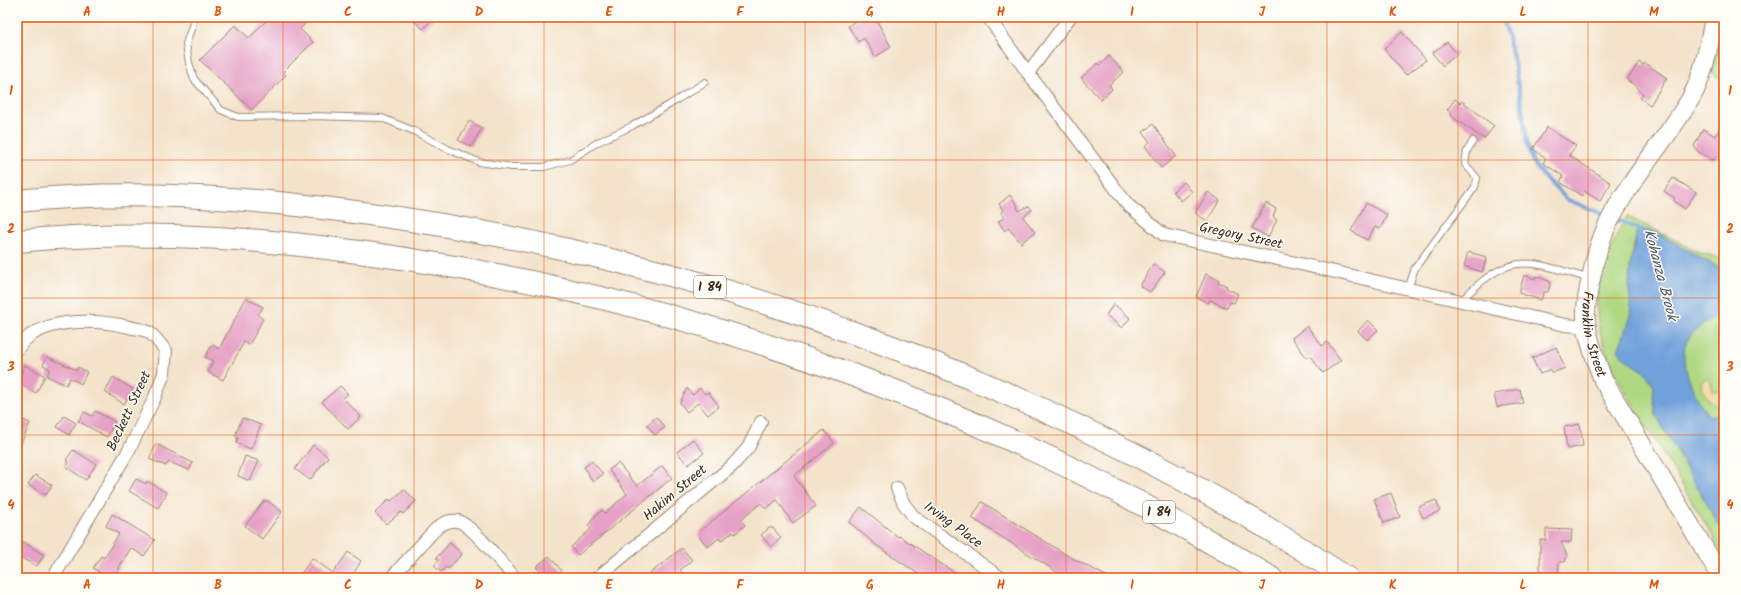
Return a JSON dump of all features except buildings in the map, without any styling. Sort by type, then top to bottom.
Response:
[{"type":"highway","name":"I 84","points":[[17,201],[93,195],[166,194],[312,206],[457,227],[527,241],[599,257],[738,294],[891,347],[1013,396],[1209,494],[1347,578]]},
{"type":"highway","name":"I 84","points":[[17,241],[105,234],[159,234],[293,244],[385,255],[470,270],[565,289],[649,310],[742,336],[835,368],[994,431],[1137,500],[1271,578]]},
{"type":"main road","name":"Franklin Street","points":[[1714,17],[1708,50],[1693,94],[1610,218],[1590,279],[1586,306],[1587,327],[1592,349],[1603,380],[1722,578]]},
{"type":"street","name":"Gregory Street","points":[[988,17],[1028,73],[1128,205],[1164,235],[1296,263],[1565,325],[1587,327]]},
{"type":"street","points":[[1028,73],[1070,17]]},
{"type":"street","name":"Beckett Street","points":[[17,350],[22,340],[39,329],[74,321],[116,324],[149,332],[166,351],[162,379],[129,450],[53,578]]},
{"type":"street","name":"Hakim Street","points":[[597,578],[732,466],[748,448],[761,422]]},
{"type":"street","name":"Irving Place","points":[[897,488],[904,504],[914,516],[1001,578]]},
{"type":"street","points":[[391,578],[434,531],[451,521],[458,522],[472,531],[515,578]]},
{"type":"lane","points":[[195,17],[186,44],[189,62],[194,79],[221,110],[238,117],[309,116],[382,118],[414,131],[448,149],[479,162],[506,166],[544,167],[570,160],[598,142],[632,126],[669,105],[705,82]]},
{"type":"lane","points":[[1408,289],[1415,268],[1475,188],[1477,178],[1465,164],[1467,151],[1473,141]]},
{"type":"lane","points":[[1460,301],[1486,278],[1502,268],[1519,263],[1537,264],[1590,279]]},
{"type":"green space","points":[[1722,17],[1724,17],[1724,81],[1712,73]]},
{"type":"green space","points":[[1627,216],[1701,253],[1724,259],[1724,556],[1629,398],[1610,361],[1603,343],[1598,324],[1597,307],[1600,283],[1606,260]]},
{"type":"sand","points":[[1705,378],[1711,382],[1713,391],[1720,391],[1724,393],[1724,403],[1718,406],[1706,397],[1701,383]]},
{"type":"water","points":[[1637,228],[1657,233],[1714,265],[1724,267],[1724,313],[1702,325],[1694,332],[1688,339],[1684,356],[1685,368],[1703,408],[1709,416],[1724,416],[1724,534],[1656,415],[1653,397],[1654,386],[1645,372],[1628,361],[1618,351],[1631,316],[1629,288],[1630,266]]},
{"type":"waterway","name":"Kohanza Brook","points":[[1500,17],[1505,25],[1513,57],[1527,144],[1532,160],[1538,170],[1568,200],[1607,216]]},
{"type":"waterway","name":"Kohanza Brook","points":[[1615,219],[1637,228],[1639,233]]}]
